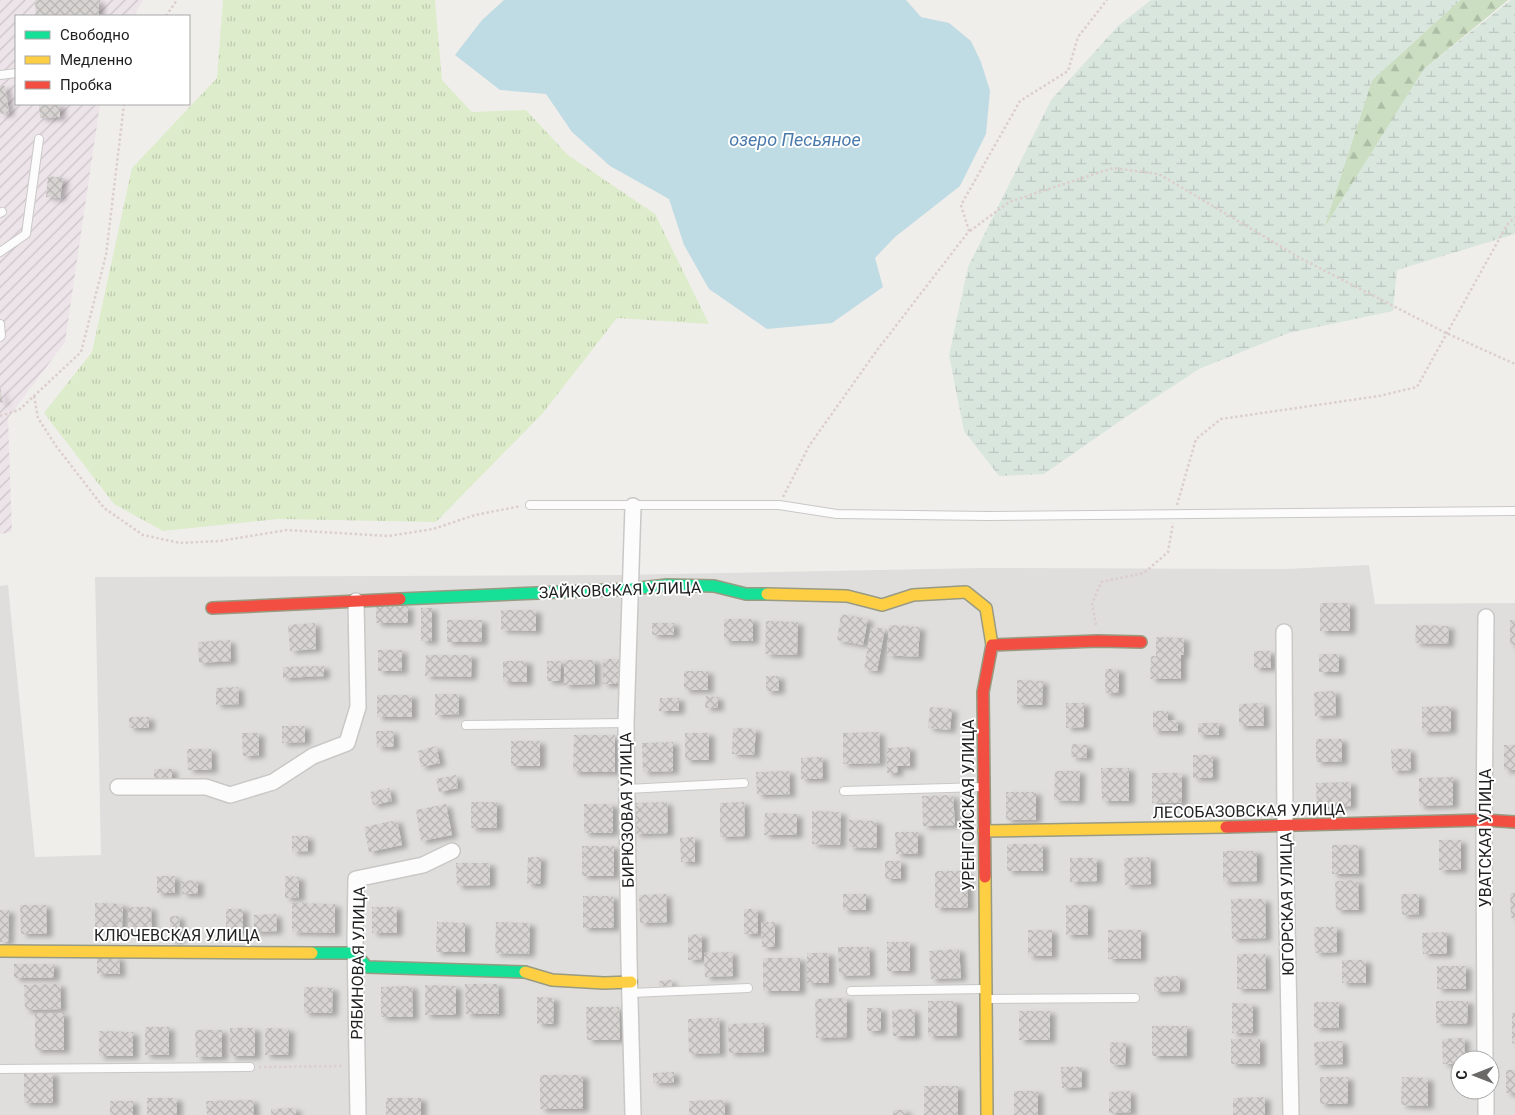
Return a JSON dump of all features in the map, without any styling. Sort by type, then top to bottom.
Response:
[{"type":"street","name":"БИРЮЗОВАЯ УЛИЦА","points":[[633,506],[626,723],[633,1115]]},
{"type":"street","name":"ЗАЙКОВСКАЯ УЛИЦА","points":[[212,608],[631,589],[667,585],[714,586],[746,594],[847,596],[882,605],[913,595],[966,592],[986,608],[992,645]]},
{"type":"street","points":[[118,787],[206,787],[230,795],[273,782],[313,756],[347,743],[358,707],[356,601]]},
{"type":"street","name":"УВАТСКАЯ УЛИЦА","points":[[1485,1050],[1484,820],[1486,617]]},
{"type":"street","name":"ЮГОРСКАЯ УЛИЦА","points":[[1284,632],[1291,1115]]},
{"type":"street","points":[[992,645],[1098,641],[1141,642]]},
{"type":"street","name":"УРЕНГОЙСКАЯ УЛИЦА","points":[[986,1115],[983,692],[992,645]]},
{"type":"street","name":"ЛЕСОБАЗОВСКАЯ УЛИЦА","points":[[984,831],[1260,827],[1484,820],[1515,822]]},
{"type":"street","name":"РЯБИНОВАЯ УЛИЦА","points":[[358,1115],[355,953],[356,879],[424,865],[452,851]]},
{"type":"street","name":"КЛЮЧЕВСКАЯ УЛИЦА","points":[[0,951],[355,953]]},
{"type":"street","points":[[355,953],[367,967],[529,972],[552,980],[604,983],[631,987]]},
{"type":"street","points":[[1486,1100],[1486,1115]]},
{"type":"lane","points":[[0,75],[15,73]]},
{"type":"lane","points":[[0,252],[26,234],[39,139]]},
{"type":"lane","points":[[0,324],[0,337]]},
{"type":"lane","points":[[530,505],[779,505],[837,514],[988,516],[1515,512]]},
{"type":"lane","points":[[466,725],[626,723]]},
{"type":"lane","points":[[627,788],[744,784]]},
{"type":"lane","points":[[844,791],[984,787]]},
{"type":"lane","points":[[631,987],[748,988]]},
{"type":"lane","points":[[852,991],[1135,998]]},
{"type":"lane","points":[[0,1069],[250,1068]]},
{"type":"path","points":[[167,15],[177,0]]},
{"type":"path","points":[[969,231],[961,205],[1020,100],[1068,71],[1078,37],[1107,0]]},
{"type":"path","points":[[0,416],[19,410],[81,352],[106,255],[124,105]]},
{"type":"path","points":[[779,505],[809,446],[875,353],[969,231],[1009,202],[1113,168],[1159,174],[1302,259],[1446,333],[1515,364]]},
{"type":"path","points":[[1098,641],[1092,604],[1102,582],[1144,573],[1168,552],[1174,514],[1196,439],[1221,420],[1379,396],[1417,387],[1507,225],[1515,217]]},
{"type":"path","points":[[34,396],[38,418],[56,446],[104,508],[144,535],[180,543],[220,541],[287,530],[389,536],[433,529],[475,515],[530,505]]},
{"type":"path","points":[[250,1068],[357,1066]]},
{"type":"shaded area","points":[[0,0],[143,0],[135,15],[15,15],[15,105],[100,105],[65,342],[8,418],[12,532],[0,534]]},
{"type":"shaded area","points":[[1369,565],[1375,604],[1515,603],[1515,1115],[0,1115],[0,586],[8,585],[35,857],[101,855],[95,577],[617,575],[982,568],[1285,569]]},
{"type":"green space","points":[[223,0],[435,0],[442,80],[472,112],[526,110],[568,155],[655,214],[709,324],[617,318],[542,414],[436,522],[278,519],[163,531],[114,504],[44,413],[92,352],[132,168],[217,78]]},
{"type":"green space","points":[[1151,0],[1460,0],[1372,80],[1324,228],[1424,69],[1511,0],[1515,0],[1515,234],[1397,270],[1393,311],[1289,333],[1199,369],[1044,474],[999,476],[964,431],[949,355],[968,267],[1051,100],[1118,26]]},
{"type":"green space","points":[[1460,0],[1508,0],[1424,69],[1323,231],[1372,80]]},
{"type":"water","name":"озеро Песьяное","points":[[504,0],[906,0],[921,17],[949,23],[971,41],[981,62],[990,91],[986,134],[960,186],[895,237],[875,258],[883,287],[832,323],[767,329],[709,289],[684,245],[669,199],[610,166],[572,132],[546,94],[500,90],[455,55],[482,20]]},
{"type":"building","points":[[35,0],[99,0],[99,15],[36,15]]},
{"type":"building","points":[[0,86],[5,86],[9,113],[0,114]]},
{"type":"building","points":[[39,105],[60,105],[60,117],[40,118]]},
{"type":"building","points":[[48,176],[63,178],[60,198],[46,197]]},
{"type":"building","points":[[0,387],[3,402],[0,403]]},
{"type":"building","points":[[1320,603],[1350,603],[1350,631],[1320,631]]},
{"type":"building","points":[[376,606],[408,606],[408,623],[376,623]]},
{"type":"building","points":[[421,608],[432,608],[432,641],[421,641]]},
{"type":"building","points":[[501,610],[536,610],[536,631],[501,630]]},
{"type":"building","points":[[841,614],[868,619],[863,645],[837,640]]},
{"type":"building","points":[[724,619],[753,619],[753,641],[724,641]]},
{"type":"building","points":[[447,620],[482,620],[482,642],[447,642]]},
{"type":"building","points":[[1510,620],[1515,620],[1515,645],[1510,645]]},
{"type":"building","points":[[766,621],[798,622],[797,655],[765,654]]},
{"type":"building","points":[[315,623],[316,649],[290,651],[288,625]]},
{"type":"building","points":[[652,623],[674,623],[674,635],[652,635]]},
{"type":"building","points":[[889,625],[920,627],[918,657],[887,655]]},
{"type":"building","points":[[1416,625],[1449,626],[1448,644],[1415,643]]},
{"type":"building","points":[[871,627],[885,629],[877,671],[864,669]]},
{"type":"building","points":[[1156,637],[1184,638],[1184,655],[1181,655],[1181,679],[1150,679],[1151,656],[1156,656]]},
{"type":"building","points":[[230,640],[231,661],[199,663],[198,642]]},
{"type":"building","points":[[378,650],[402,650],[402,671],[378,671]]},
{"type":"building","points":[[1254,651],[1270,651],[1271,668],[1254,668]]},
{"type":"building","points":[[1319,654],[1339,654],[1339,672],[1319,672]]},
{"type":"building","points":[[426,655],[472,655],[471,677],[425,676]]},
{"type":"building","points":[[603,659],[619,659],[620,684],[603,684]]},
{"type":"building","points":[[564,660],[595,660],[595,684],[564,685]]},
{"type":"building","points":[[503,661],[527,661],[527,682],[503,682]]},
{"type":"building","points":[[547,661],[561,661],[560,681],[547,681]]},
{"type":"building","points":[[324,666],[324,676],[283,678],[283,667]]},
{"type":"building","points":[[1105,669],[1119,669],[1119,693],[1105,693]]},
{"type":"building","points":[[684,671],[708,671],[708,690],[684,690]]},
{"type":"building","points":[[766,676],[779,676],[779,691],[766,691]]},
{"type":"building","points":[[1017,680],[1043,681],[1042,705],[1017,705]]},
{"type":"building","points":[[238,687],[239,704],[216,705],[216,688]]},
{"type":"building","points":[[1335,691],[1336,715],[1315,716],[1314,692]]},
{"type":"building","points":[[435,694],[459,694],[459,714],[435,715]]},
{"type":"building","points":[[377,695],[412,695],[412,717],[377,717]]},
{"type":"building","points":[[706,696],[718,697],[718,708],[705,708]]},
{"type":"building","points":[[660,698],[679,698],[679,711],[659,711]]},
{"type":"building","points":[[1066,703],[1084,703],[1084,727],[1066,728]]},
{"type":"building","points":[[1263,703],[1264,726],[1239,726],[1239,704]]},
{"type":"building","points":[[1451,706],[1451,731],[1422,732],[1422,707]]},
{"type":"building","points":[[930,707],[952,709],[950,730],[928,728]]},
{"type":"building","points":[[1153,711],[1168,711],[1168,720],[1178,720],[1178,731],[1153,731]]},
{"type":"building","points":[[129,717],[149,717],[149,728],[129,728]]},
{"type":"building","points":[[1198,723],[1219,723],[1219,735],[1198,735]]},
{"type":"building","points":[[282,726],[305,726],[305,742],[282,743]]},
{"type":"building","points":[[733,728],[756,729],[754,755],[732,754]]},
{"type":"building","points":[[376,731],[393,731],[394,747],[377,747]]},
{"type":"building","points":[[879,732],[880,763],[843,764],[843,733]]},
{"type":"building","points":[[242,733],[259,733],[259,755],[243,756]]},
{"type":"building","points":[[685,733],[709,733],[709,760],[685,760]]},
{"type":"building","points":[[574,735],[615,735],[615,772],[573,772]]},
{"type":"building","points":[[1316,739],[1342,739],[1342,762],[1316,762]]},
{"type":"building","points":[[511,741],[540,741],[540,766],[511,766]]},
{"type":"building","points":[[673,742],[673,771],[643,772],[642,743]]},
{"type":"building","points":[[1072,744],[1087,745],[1087,758],[1071,757]]},
{"type":"building","points":[[1504,745],[1515,745],[1515,770],[1504,770]]},
{"type":"building","points":[[436,746],[440,763],[421,767],[418,751]]},
{"type":"building","points":[[910,747],[910,766],[897,766],[898,773],[887,773],[887,748]]},
{"type":"building","points":[[187,749],[211,749],[212,770],[188,770]]},
{"type":"building","points":[[1391,749],[1410,749],[1411,770],[1392,771]]},
{"type":"building","points":[[1193,755],[1213,755],[1213,778],[1193,778]]},
{"type":"building","points":[[822,757],[823,779],[801,779],[801,758]]},
{"type":"building","points":[[1101,768],[1129,768],[1129,801],[1102,801]]},
{"type":"building","points":[[154,769],[172,769],[172,780],[154,780]]},
{"type":"building","points":[[789,771],[790,794],[757,795],[756,772]]},
{"type":"building","points":[[1055,771],[1080,771],[1079,801],[1054,800]]},
{"type":"building","points":[[1152,773],[1182,773],[1182,803],[1152,803]]},
{"type":"building","points":[[456,775],[458,788],[439,792],[436,779]]},
{"type":"building","points":[[1453,777],[1453,805],[1419,806],[1419,778]]},
{"type":"building","points":[[1351,782],[1351,806],[1317,807],[1316,783]]},
{"type":"building","points":[[389,788],[392,801],[373,805],[370,792]]},
{"type":"building","points":[[1006,792],[1036,792],[1036,820],[1006,820]]},
{"type":"building","points":[[953,795],[955,825],[923,826],[922,796]]},
{"type":"building","points":[[471,802],[497,802],[497,828],[471,828]]},
{"type":"building","points":[[667,802],[668,833],[635,834],[634,803]]},
{"type":"building","points":[[744,802],[745,836],[720,837],[720,803]]},
{"type":"building","points":[[446,804],[452,835],[421,841],[416,810]]},
{"type":"building","points":[[584,804],[613,804],[613,833],[584,833]]},
{"type":"building","points":[[812,811],[841,812],[840,845],[812,844]]},
{"type":"building","points":[[765,813],[797,814],[797,835],[764,835]]},
{"type":"building","points":[[397,820],[402,845],[369,852],[364,827]]},
{"type":"building","points":[[849,820],[877,821],[877,848],[849,847]]},
{"type":"building","points":[[895,832],[918,832],[918,854],[896,854]]},
{"type":"building","points":[[292,836],[308,836],[308,851],[292,852]]},
{"type":"building","points":[[695,837],[695,862],[681,862],[680,838]]},
{"type":"building","points":[[1439,840],[1461,840],[1461,870],[1439,870]]},
{"type":"building","points":[[1007,844],[1043,844],[1043,871],[1007,871]]},
{"type":"building","points":[[1332,845],[1358,845],[1359,874],[1332,874]]},
{"type":"building","points":[[582,846],[614,846],[614,876],[582,876]]},
{"type":"building","points":[[1223,851],[1257,851],[1257,881],[1223,882]]},
{"type":"building","points":[[528,857],[541,857],[540,884],[527,884]]},
{"type":"building","points":[[1150,857],[1151,884],[1125,885],[1124,858]]},
{"type":"building","points":[[1070,858],[1097,858],[1097,881],[1070,882]]},
{"type":"building","points":[[885,861],[901,861],[901,879],[885,879]]},
{"type":"building","points":[[456,863],[490,863],[490,885],[457,886]]},
{"type":"building","points":[[935,871],[967,871],[968,908],[935,908]]},
{"type":"building","points":[[157,876],[175,876],[175,893],[157,893]]},
{"type":"building","points":[[285,876],[299,877],[299,898],[285,898]]},
{"type":"building","points":[[198,880],[198,894],[182,894],[181,881]]},
{"type":"building","points":[[1358,880],[1359,910],[1336,910],[1335,881]]},
{"type":"building","points":[[1510,893],[1515,893],[1515,918],[1511,918]]},
{"type":"building","points":[[666,894],[667,922],[640,923],[639,895]]},
{"type":"building","points":[[843,894],[866,894],[866,910],[843,910]]},
{"type":"building","points":[[1401,894],[1419,894],[1419,914],[1402,915]]},
{"type":"building","points":[[583,896],[613,896],[614,928],[583,928]]},
{"type":"building","points":[[1231,899],[1265,899],[1266,938],[1232,939]]},
{"type":"building","points":[[95,903],[123,904],[122,928],[95,928]]},
{"type":"building","points":[[292,903],[335,904],[335,933],[292,932]]},
{"type":"building","points":[[20,905],[46,905],[47,934],[21,934]]},
{"type":"building","points":[[1066,905],[1088,905],[1088,935],[1066,935]]},
{"type":"building","points":[[128,907],[151,907],[152,933],[128,933]]},
{"type":"building","points":[[372,907],[397,907],[397,933],[372,933]]},
{"type":"building","points":[[226,909],[243,909],[243,932],[226,932]]},
{"type":"building","points":[[744,909],[758,909],[758,934],[744,934]]},
{"type":"building","points":[[0,910],[9,910],[8,942],[0,942]]},
{"type":"building","points":[[276,914],[277,931],[254,932],[254,915]]},
{"type":"building","points":[[170,916],[179,916],[180,940],[170,941]]},
{"type":"building","points":[[437,922],[465,923],[465,952],[436,952]]},
{"type":"building","points":[[496,922],[530,923],[529,954],[495,953]]},
{"type":"building","points":[[761,922],[775,922],[775,947],[762,947]]},
{"type":"building","points":[[1314,927],[1337,927],[1337,952],[1315,953]]},
{"type":"building","points":[[1028,930],[1052,930],[1052,956],[1028,956]]},
{"type":"building","points":[[1108,930],[1141,930],[1141,959],[1108,959]]},
{"type":"building","points":[[1447,932],[1447,954],[1423,954],[1422,933]]},
{"type":"building","points":[[702,934],[702,959],[688,960],[688,935]]},
{"type":"building","points":[[887,942],[910,942],[910,971],[887,971]]},
{"type":"building","points":[[838,947],[869,947],[870,975],[839,976]]},
{"type":"building","points":[[959,949],[961,978],[931,979],[929,951]]},
{"type":"building","points":[[732,952],[733,976],[705,977],[704,953]]},
{"type":"building","points":[[807,953],[829,953],[829,983],[807,983]]},
{"type":"building","points":[[1237,954],[1265,954],[1266,989],[1237,989]]},
{"type":"building","points":[[97,957],[119,957],[120,974],[97,974]]},
{"type":"building","points":[[763,958],[800,958],[800,991],[763,991]]},
{"type":"building","points":[[1342,960],[1366,960],[1366,983],[1342,983]]},
{"type":"building","points":[[14,964],[54,964],[54,978],[14,978]]},
{"type":"building","points":[[1437,966],[1466,966],[1466,989],[1437,989]]},
{"type":"building","points":[[1180,976],[1180,991],[1154,992],[1154,977]]},
{"type":"building","points":[[671,980],[672,986],[659,987],[659,981]]},
{"type":"building","points":[[60,984],[61,1009],[25,1010],[24,985]]},
{"type":"building","points":[[465,984],[498,984],[499,1014],[466,1014]]},
{"type":"building","points":[[425,985],[456,986],[456,1015],[425,1015]]},
{"type":"building","points":[[412,986],[413,1017],[381,1017],[381,987]]},
{"type":"building","points":[[304,987],[333,988],[332,1013],[304,1013]]},
{"type":"building","points":[[537,997],[554,998],[553,1024],[537,1024]]},
{"type":"building","points":[[847,998],[847,1037],[816,1038],[815,999]]},
{"type":"building","points":[[928,1001],[957,1001],[957,1036],[928,1036]]},
{"type":"building","points":[[1436,1001],[1468,1001],[1467,1024],[1436,1023]]},
{"type":"building","points":[[1314,1002],[1339,1002],[1339,1028],[1314,1028]]},
{"type":"building","points":[[1232,1003],[1253,1004],[1253,1033],[1232,1033]]},
{"type":"building","points":[[586,1007],[619,1007],[620,1040],[587,1040]]},
{"type":"building","points":[[867,1008],[881,1008],[881,1031],[867,1031]]},
{"type":"building","points":[[914,1009],[915,1036],[893,1036],[892,1010]]},
{"type":"building","points":[[1019,1011],[1050,1011],[1050,1040],[1019,1040]]},
{"type":"building","points":[[35,1013],[64,1013],[64,1050],[35,1050]]},
{"type":"building","points":[[1512,1013],[1515,1013],[1515,1044],[1512,1043]]},
{"type":"building","points":[[719,1018],[720,1053],[689,1054],[688,1019]]},
{"type":"building","points":[[764,1023],[764,1052],[729,1053],[728,1024]]},
{"type":"building","points":[[1152,1026],[1187,1026],[1187,1056],[1152,1056]]},
{"type":"building","points":[[145,1027],[169,1027],[169,1055],[145,1055]]},
{"type":"building","points":[[230,1028],[255,1028],[255,1056],[230,1056]]},
{"type":"building","points":[[265,1028],[289,1029],[288,1055],[265,1055]]},
{"type":"building","points":[[195,1030],[222,1030],[222,1057],[196,1057]]},
{"type":"building","points":[[99,1031],[133,1032],[133,1056],[99,1056]]},
{"type":"building","points":[[1464,1038],[1465,1050],[1450,1050],[1450,1064],[1443,1064],[1442,1039]]},
{"type":"building","points":[[1231,1039],[1260,1039],[1260,1064],[1231,1064]]},
{"type":"building","points":[[1342,1041],[1343,1064],[1315,1065],[1314,1042]]},
{"type":"building","points":[[1110,1042],[1126,1043],[1125,1065],[1110,1064]]},
{"type":"building","points":[[1061,1067],[1082,1067],[1082,1087],[1062,1088]]},
{"type":"building","points":[[1506,1070],[1515,1070],[1515,1093],[1506,1093]]},
{"type":"building","points":[[674,1072],[674,1083],[653,1083],[653,1073]]},
{"type":"building","points":[[24,1073],[53,1073],[53,1103],[24,1103]]},
{"type":"building","points":[[540,1075],[583,1075],[583,1109],[540,1109]]},
{"type":"building","points":[[1320,1077],[1348,1077],[1348,1104],[1320,1104]]},
{"type":"building","points":[[1402,1077],[1428,1078],[1428,1106],[1401,1105]]},
{"type":"building","points":[[924,1086],[958,1086],[958,1115],[924,1115]]},
{"type":"building","points":[[1014,1091],[1038,1091],[1038,1115],[1014,1115]]},
{"type":"building","points":[[1130,1091],[1131,1112],[1109,1113],[1109,1092]]},
{"type":"building","points":[[1265,1097],[1265,1115],[1233,1115],[1233,1098]]},
{"type":"building","points":[[147,1098],[177,1098],[177,1115],[147,1115]]},
{"type":"building","points":[[386,1098],[421,1098],[421,1115],[386,1115]]},
{"type":"building","points":[[253,1100],[254,1115],[207,1115],[206,1101]]},
{"type":"building","points":[[725,1100],[725,1115],[689,1115],[689,1101]]},
{"type":"building","points":[[110,1101],[133,1101],[133,1115],[110,1115]]},
{"type":"building","points":[[296,1108],[296,1115],[271,1115],[271,1109]]},
{"type":"building","points":[[893,1110],[906,1110],[906,1115],[893,1115]]},
{"type":"traffic: fast","points":[[400,599],[631,589],[667,585],[714,586],[746,594],[767,594]]},
{"type":"traffic: fast","points":[[312,953],[355,953],[367,967],[525,972]]},
{"type":"traffic: slow","points":[[767,594],[847,596],[882,605],[913,595],[966,592],[986,608],[992,645]]},
{"type":"traffic: slow","points":[[984,831],[1226,827]]},
{"type":"traffic: slow","points":[[985,877],[987,1115]]},
{"type":"traffic: slow","points":[[0,951],[312,953]]},
{"type":"traffic: slow","points":[[525,972],[552,980],[604,983],[631,982]]},
{"type":"traffic: jam","points":[[212,608],[400,599]]},
{"type":"traffic: jam","points":[[985,877],[983,692],[992,645],[1098,641],[1141,642]]},
{"type":"traffic: jam","points":[[1226,827],[1484,820],[1515,822]]}]
